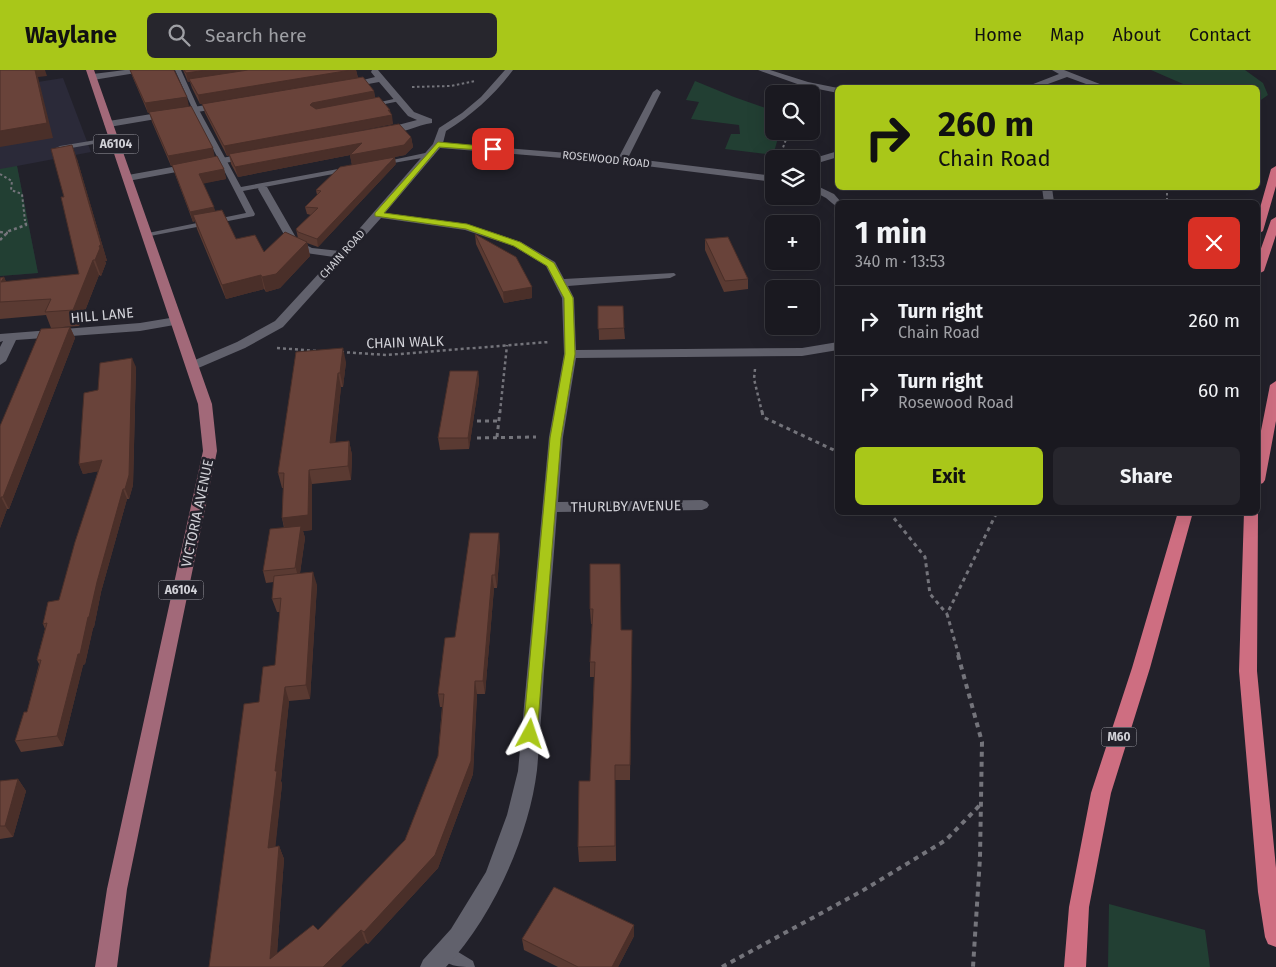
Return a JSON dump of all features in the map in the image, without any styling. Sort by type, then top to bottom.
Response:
[{"type":"highway","points":[[1260,225],[1276,169]]},
{"type":"highway","points":[[1260,265],[1276,220]]},
{"type":"highway","points":[[1260,469],[1276,385]]},
{"type":"highway","name":"M60","points":[[1075,967],[1079,907],[1101,793],[1141,668],[1185,515]]},
{"type":"highway","points":[[1251,515],[1248,671],[1268,892],[1276,937]]},
{"type":"main road","name":"VICTORIA AVENUE","points":[[92,74],[205,404],[210,451],[118,889],[106,967]]},
{"type":"street","points":[[92,74],[142,70]]},
{"type":"street","points":[[373,70],[411,114],[425,120],[447,125],[466,115],[484,99],[508,71]]},
{"type":"street","points":[[762,70],[806,84],[835,90]]},
{"type":"street","points":[[1056,70],[1098,85]]},
{"type":"street","points":[[1036,85],[1067,74]]},
{"type":"street","points":[[341,86],[380,79]]},
{"type":"street","points":[[622,160],[657,92]]},
{"type":"street","points":[[109,124],[235,103]]},
{"type":"street","points":[[374,133],[402,128],[425,120]]},
{"type":"street","name":"CHAIN ROAD","points":[[192,366],[241,345],[279,324],[378,215],[430,154],[438,144],[442,130],[447,125]]},
{"type":"street","name":"ROSEWOOD ROAD","points":[[438,144],[622,160],[765,178]]},
{"type":"street","points":[[128,178],[261,154]]},
{"type":"street","points":[[820,159],[835,155]]},
{"type":"street","points":[[263,189],[294,243],[305,249],[342,254]]},
{"type":"street","points":[[820,191],[830,196],[835,202]]},
{"type":"street","points":[[378,215],[467,227],[517,244],[551,264],[568,298],[570,347],[556,438],[527,771],[518,812],[504,855],[485,894],[458,937],[431,967]]},
{"type":"street","points":[[562,283],[670,275]]},
{"type":"street","name":"HILL LANE","points":[[6,337],[140,327],[176,321]]},
{"type":"street","points":[[0,361],[6,337]]},
{"type":"street","points":[[570,347],[802,352],[835,346]]},
{"type":"street","name":"THURLBY AVENUE","points":[[550,507],[702,505]]},
{"type":"lane","points":[[148,235],[251,214],[196,110],[178,70]]},
{"type":"lane","points":[[185,86],[195,85]]},
{"type":"lane","points":[[362,106],[398,100]]},
{"type":"lane","points":[[60,148],[114,139]]},
{"type":"lane","points":[[372,165],[430,154]]},
{"type":"lane","points":[[239,190],[353,168]]},
{"type":"lane","points":[[445,952],[467,967]]},
{"type":"path","points":[[380,79],[410,87],[426,88],[475,82],[508,71]]},
{"type":"path","points":[[0,174],[12,181],[11,190],[22,194],[26,225],[8,233],[0,240]]},
{"type":"path","points":[[0,232],[8,233]]},
{"type":"path","points":[[241,345],[319,351]]},
{"type":"path","points":[[497,437],[507,345]]},
{"type":"path","name":"CHAIN WALK","points":[[339,352],[388,356],[507,345],[570,347]]},
{"type":"path","points":[[756,352],[754,379],[763,417],[835,451]]},
{"type":"path","points":[[477,421],[499,421]]},
{"type":"path","points":[[477,438],[556,438]]},
{"type":"path","points":[[891,515],[925,557],[930,594],[947,614],[982,742],[980,858],[973,967]]},
{"type":"path","points":[[947,614],[996,515]]},
{"type":"path","points":[[722,967],[862,891],[946,840],[980,804]]},
{"type":"shaded area","points":[[63,78],[91,152],[17,166],[38,273],[0,276],[0,88]]},
{"type":"green space","points":[[1151,70],[1245,70],[1263,83],[1268,95],[1260,101],[1260,85],[1185,85]]},
{"type":"green space","points":[[695,81],[765,108],[765,140],[777,140],[775,150],[765,150],[765,154],[725,149],[731,134],[740,134],[739,125],[691,119],[699,102],[686,100]]},
{"type":"green space","points":[[17,166],[38,273],[0,276],[0,169]]},
{"type":"green space","points":[[1109,904],[1205,930],[1210,967],[1108,967]]},
{"type":"building","points":[[0,70],[35,70],[47,123],[0,131]]},
{"type":"building","points":[[130,70],[174,70],[187,97],[145,103]]},
{"type":"building","points":[[184,70],[206,70],[186,73]]},
{"type":"building","points":[[248,70],[351,70],[198,95],[189,79]]},
{"type":"building","points":[[363,77],[374,91],[312,103],[310,105],[316,109],[379,97],[392,115],[224,146],[202,104]]},
{"type":"building","points":[[191,106],[213,148],[168,156],[149,112]]},
{"type":"building","points":[[399,124],[411,137],[404,145],[350,155],[362,143],[235,167],[229,154]]},
{"type":"building","points":[[72,145],[101,245],[73,310],[45,312],[51,299],[0,302],[0,278],[4,277],[1,282],[79,274],[61,197],[64,197],[51,149]]},
{"type":"building","points":[[217,156],[224,169],[199,174],[214,207],[190,212],[172,165]]},
{"type":"building","points":[[395,157],[317,239],[298,232],[296,229],[318,208],[305,207],[321,191],[316,190],[340,167]]},
{"type":"building","points":[[222,210],[236,239],[255,235],[264,252],[285,232],[307,242],[276,274],[262,277],[261,275],[222,285],[193,215]]},
{"type":"building","points":[[475,234],[516,257],[532,287],[503,292]]},
{"type":"building","points":[[728,237],[748,279],[725,281],[705,239]]},
{"type":"building","points":[[598,306],[623,306],[624,328],[598,329]]},
{"type":"building","points":[[70,327],[3,497],[0,500],[0,426],[41,329]]},
{"type":"building","points":[[343,348],[340,373],[338,373],[330,443],[349,441],[348,466],[309,470],[308,515],[282,518],[284,473],[278,473],[296,352]]},
{"type":"building","points":[[132,358],[129,475],[125,489],[123,489],[97,582],[80,654],[78,654],[57,736],[15,741],[24,712],[27,712],[41,660],[37,660],[47,623],[43,624],[48,602],[59,600],[75,542],[102,460],[79,464],[84,393],[98,390],[100,363]]},
{"type":"building","points":[[450,371],[478,371],[468,438],[438,438]]},
{"type":"building","points":[[301,526],[295,568],[263,571],[270,529]]},
{"type":"building","points":[[470,533],[499,533],[495,575],[492,575],[483,681],[475,681],[471,761],[435,855],[364,932],[361,930],[323,967],[209,967],[244,704],[259,702],[263,667],[275,665],[281,598],[272,599],[274,576],[313,572],[306,685],[285,687],[275,771],[277,771],[268,848],[279,846],[270,959],[313,925],[318,930],[405,840],[438,756],[444,694],[438,694],[445,638],[455,637]]},
{"type":"building","points":[[590,564],[620,564],[621,630],[632,630],[630,765],[615,765],[615,846],[578,847],[579,781],[590,781],[595,662],[590,662],[593,609],[590,609]]},
{"type":"building","points":[[18,779],[5,826],[0,826],[0,781]]},
{"type":"building","points":[[554,887],[634,925],[612,967],[578,967],[522,939]]},
{"type":"route","points":[[493,149],[438,144],[378,215],[467,227],[517,244],[551,264],[568,298],[570,354],[556,438],[530,734]]}]
